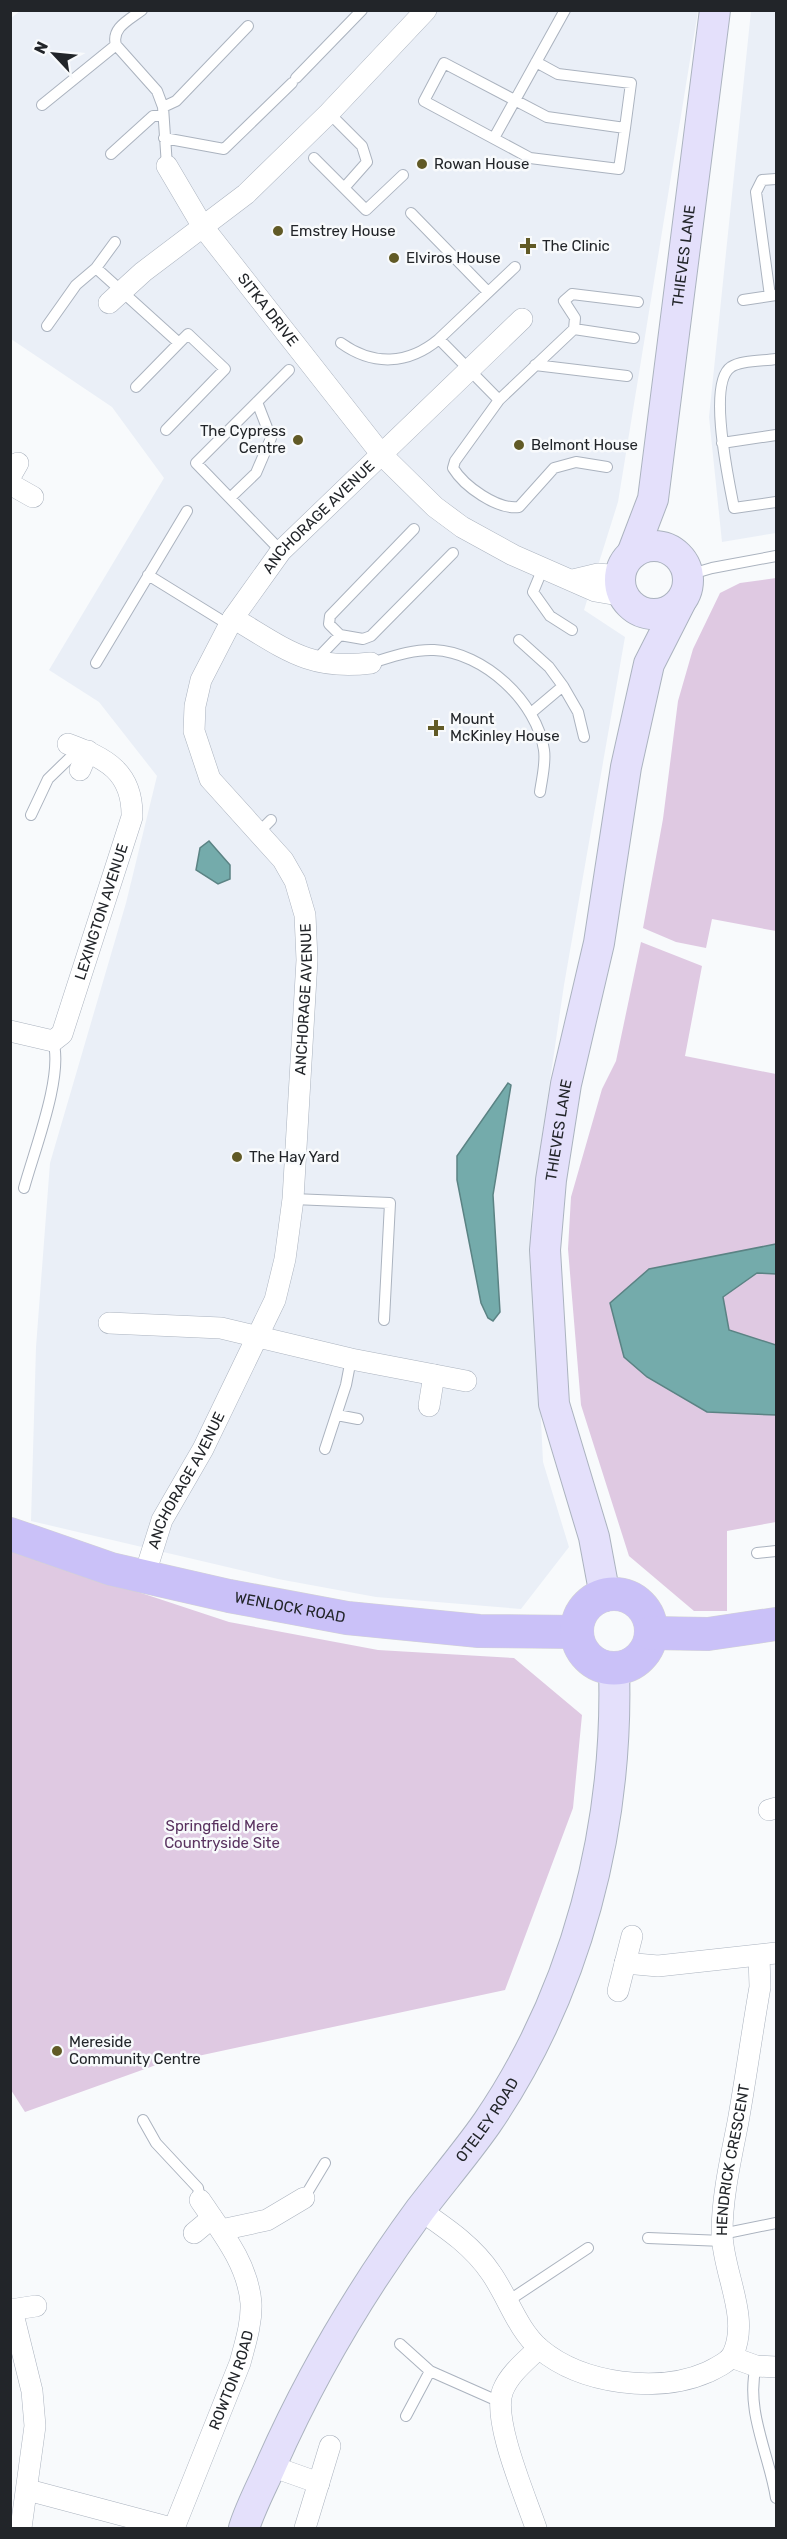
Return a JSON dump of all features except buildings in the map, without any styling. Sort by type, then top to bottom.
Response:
[{"type":"main road","name":"THIEVES LANE","points":[[653,499],[715,10]]},
{"type":"main road","points":[[650,664],[680,576],[659,524],[653,499]]},
{"type":"main road","points":[[650,664],[630,585],[653,499]]},
{"type":"main road","points":[[630,585],[652,546],[680,576]]},
{"type":"main road","points":[[630,585],[663,613],[680,576]]},
{"type":"main road","name":"THIEVES LANE","points":[[604,1596],[594,1537],[554,1404],[548,1338],[545,1250],[551,1180],[566,1084],[599,943],[626,767],[650,664]]},
{"type":"main road","name":"WENLOCK ROAD","points":[[10,1534],[111,1569],[229,1596],[347,1618],[479,1631],[577,1632]]},
{"type":"main road","points":[[604,1596],[627,1597],[638,1602],[645,1611],[651,1633],[649,1644],[635,1662],[614,1668],[593,1661],[585,1653],[577,1632],[585,1609],[604,1596]]},
{"type":"main road","points":[[651,1633],[708,1634],[777,1624]]},
{"type":"main road","name":"OTELEY ROAD","points":[[244,2529],[271,2466],[344,2321],[420,2210],[488,2122],[538,2033],[573,1951],[591,1888],[610,1796],[614,1734],[614,1668]]},
{"type":"street","points":[[116,297],[246,194],[329,113],[422,12]]},
{"type":"street","name":"SITKA DRIVE","points":[[167,166],[203,227],[382,455],[435,507],[462,527],[543,568],[596,591],[630,585]]},
{"type":"street","name":"ANCHORAGE AVENUE","points":[[144,1577],[162,1520],[202,1449],[275,1300],[288,1238],[293,1199],[307,936],[303,906],[295,881],[265,826],[210,779],[194,731],[195,706],[201,680],[231,621],[281,551],[522,319]]},
{"type":"street","points":[[10,484],[33,497]]},
{"type":"street","points":[[231,621],[315,662],[347,666],[371,663]]},
{"type":"street","name":"LEXINGTON AVENUE","points":[[53,1041],[62,1034],[68,1019],[132,817],[132,798],[116,769],[79,753]]},
{"type":"street","points":[[10,1031],[53,1041]]},
{"type":"street","points":[[109,1323],[221,1328],[259,1335],[351,1359],[466,1381]]},
{"type":"street","points":[[429,1406],[434,1375]]},
{"type":"street","points":[[618,1991],[632,1936]]},
{"type":"street","name":"HENDRICK CRESCENT","points":[[625,1963],[658,1966],[768,1955],[760,1987],[726,2187],[723,2238],[730,2283],[738,2309],[739,2331],[731,2357]]},
{"type":"street","name":"ROWTON ROAD","points":[[172,2529],[230,2391],[247,2336],[251,2303],[245,2277],[200,2200]]},
{"type":"street","points":[[194,2233],[216,2224],[267,2220],[297,2210]]},
{"type":"street","points":[[420,2210],[476,2253],[524,2330],[539,2348],[568,2367],[602,2378],[634,2382],[669,2382],[697,2377],[716,2368],[731,2357],[766,2366]]},
{"type":"street","points":[[21,2529],[35,2426],[32,2391],[11,2310],[36,2306]]},
{"type":"street","points":[[536,2529],[506,2440],[500,2402],[510,2378],[539,2348]]},
{"type":"street","points":[[305,2529],[330,2446]]},
{"type":"street","points":[[271,2466],[319,2483]]},
{"type":"street","points":[[28,2490],[172,2529]]},
{"type":"lane","points":[[142,10],[115,31],[116,45],[157,91],[163,111],[167,166]]},
{"type":"lane","points":[[164,138],[224,149],[362,10]]},
{"type":"lane","points":[[494,138],[564,10]]},
{"type":"lane","points":[[111,154],[153,116],[176,101],[248,26]]},
{"type":"lane","points":[[42,105],[116,45]]},
{"type":"lane","points":[[536,62],[558,74],[631,83],[625,128],[619,169],[530,158],[424,101],[444,63],[547,117],[625,128]]},
{"type":"lane","points":[[329,113],[366,153],[367,162],[362,170],[344,188]]},
{"type":"lane","points":[[314,158],[366,210],[403,175]]},
{"type":"lane","points":[[743,300],[773,296],[756,192],[762,180],[777,179]]},
{"type":"lane","points":[[411,213],[488,292]]},
{"type":"lane","points":[[47,326],[76,285],[96,268],[115,242]]},
{"type":"lane","points":[[341,343],[363,356],[386,360],[414,356],[439,339],[515,267]]},
{"type":"lane","points":[[96,268],[116,297],[179,343]]},
{"type":"lane","points":[[607,467],[576,462],[554,468],[519,507],[513,508],[470,488],[453,468],[455,460],[499,400],[574,329],[574,318],[564,301],[572,294],[638,302]]},
{"type":"lane","points":[[574,329],[634,338]]},
{"type":"lane","points":[[136,387],[188,334],[225,369],[166,430]]},
{"type":"lane","points":[[439,339],[499,400]]},
{"type":"lane","points":[[777,359],[732,366],[724,374],[720,402],[722,443],[734,508],[777,502]]},
{"type":"lane","points":[[535,365],[627,376]]},
{"type":"lane","points":[[281,551],[196,463],[289,370]]},
{"type":"lane","points":[[230,498],[256,473],[271,438],[257,402]]},
{"type":"lane","points":[[722,443],[777,435]]},
{"type":"lane","points":[[96,663],[187,511]]},
{"type":"lane","points":[[414,530],[330,616],[329,624],[340,635],[363,639],[371,636],[453,553]]},
{"type":"lane","points":[[680,576],[777,556]]},
{"type":"lane","points":[[543,568],[533,592],[550,616],[572,630]]},
{"type":"lane","points":[[148,575],[231,621]]},
{"type":"lane","points":[[315,662],[340,635]]},
{"type":"lane","points":[[519,639],[549,667],[564,686],[578,712],[584,736]]},
{"type":"lane","points":[[371,663],[410,652],[432,650],[452,653],[481,666],[499,679],[518,696],[531,713],[540,733],[544,752],[540,792]]},
{"type":"lane","points":[[531,713],[564,686]]},
{"type":"lane","points":[[31,815],[48,779],[79,753]]},
{"type":"lane","points":[[24,1188],[55,1077],[56,1051],[53,1041]]},
{"type":"lane","points":[[293,1199],[390,1203],[384,1320]]},
{"type":"lane","points":[[325,1449],[346,1385],[351,1359]]},
{"type":"lane","points":[[336,1415],[358,1419]]},
{"type":"lane","points":[[758,1552],[777,1551]]},
{"type":"lane","name":"ROWTON ROAD","points":[[143,2120],[156,2143],[198,2188],[200,2200]]},
{"type":"lane","points":[[297,2210],[326,2163]]},
{"type":"lane","points":[[648,2238],[723,2238],[777,2223]]},
{"type":"lane","points":[[508,2301],[588,2248]]},
{"type":"lane","points":[[400,2344],[430,2371],[500,2402]]},
{"type":"lane","points":[[766,2366],[752,2383],[752,2403],[771,2468],[777,2498]]},
{"type":"lane","points":[[406,2416],[430,2371]]},
{"type":"shaded area","points":[[20,11],[698,11],[618,502],[584,610],[625,637],[564,985],[531,1210],[543,1462],[569,1547],[521,1609],[376,1597],[278,1579],[31,1521],[36,1347],[50,1163],[126,903],[157,776],[99,702],[49,670],[164,478],[112,407],[11,339],[10,19]]},
{"type":"shaded area","points":[[751,11],[776,11],[776,533],[722,542],[709,417]]},
{"type":"green space","points":[[776,578],[776,931],[712,919],[706,948],[676,942],[643,928],[663,819],[678,701],[693,649],[720,593],[740,583]]},
{"type":"green space","points":[[641,942],[702,966],[685,1056],[776,1074],[776,1522],[727,1531],[727,1611],[694,1611],[629,1556],[581,1405],[568,1249],[571,1197],[602,1089],[616,1061]]},
{"type":"green space","name":"Springfield Mere Countryside Site","points":[[11,1550],[229,1622],[378,1650],[514,1658],[582,1715],[573,1808],[505,1990],[156,2065],[25,2112],[11,2090]]},
{"type":"water","points":[[209,841],[230,865],[230,879],[218,884],[196,870],[200,848]]},
{"type":"water","points":[[508,1083],[511,1085],[493,1195],[500,1312],[493,1321],[488,1318],[481,1303],[457,1180],[457,1156]]},
{"type":"water","points":[[776,1244],[776,1274],[757,1273],[723,1297],[729,1330],[776,1345],[776,1415],[707,1412],[647,1377],[624,1357],[610,1303],[649,1269]]},
{"type":"place","name":"Rowan House","points":[[422,164]]},
{"type":"place","name":"Emstrey House","points":[[278,231]]},
{"type":"place","name":"The Clinic","points":[[528,246]]},
{"type":"place","name":"Elviros House","points":[[394,258]]},
{"type":"place","name":"The Cypress Centre","points":[[298,440]]},
{"type":"place","name":"Belmont House","points":[[519,445]]},
{"type":"place","name":"Mount McKinley House","points":[[436,728]]},
{"type":"place","name":"The Hay Yard","points":[[237,1157]]},
{"type":"place","name":"Mereside Community Centre","points":[[57,2051]]}]
